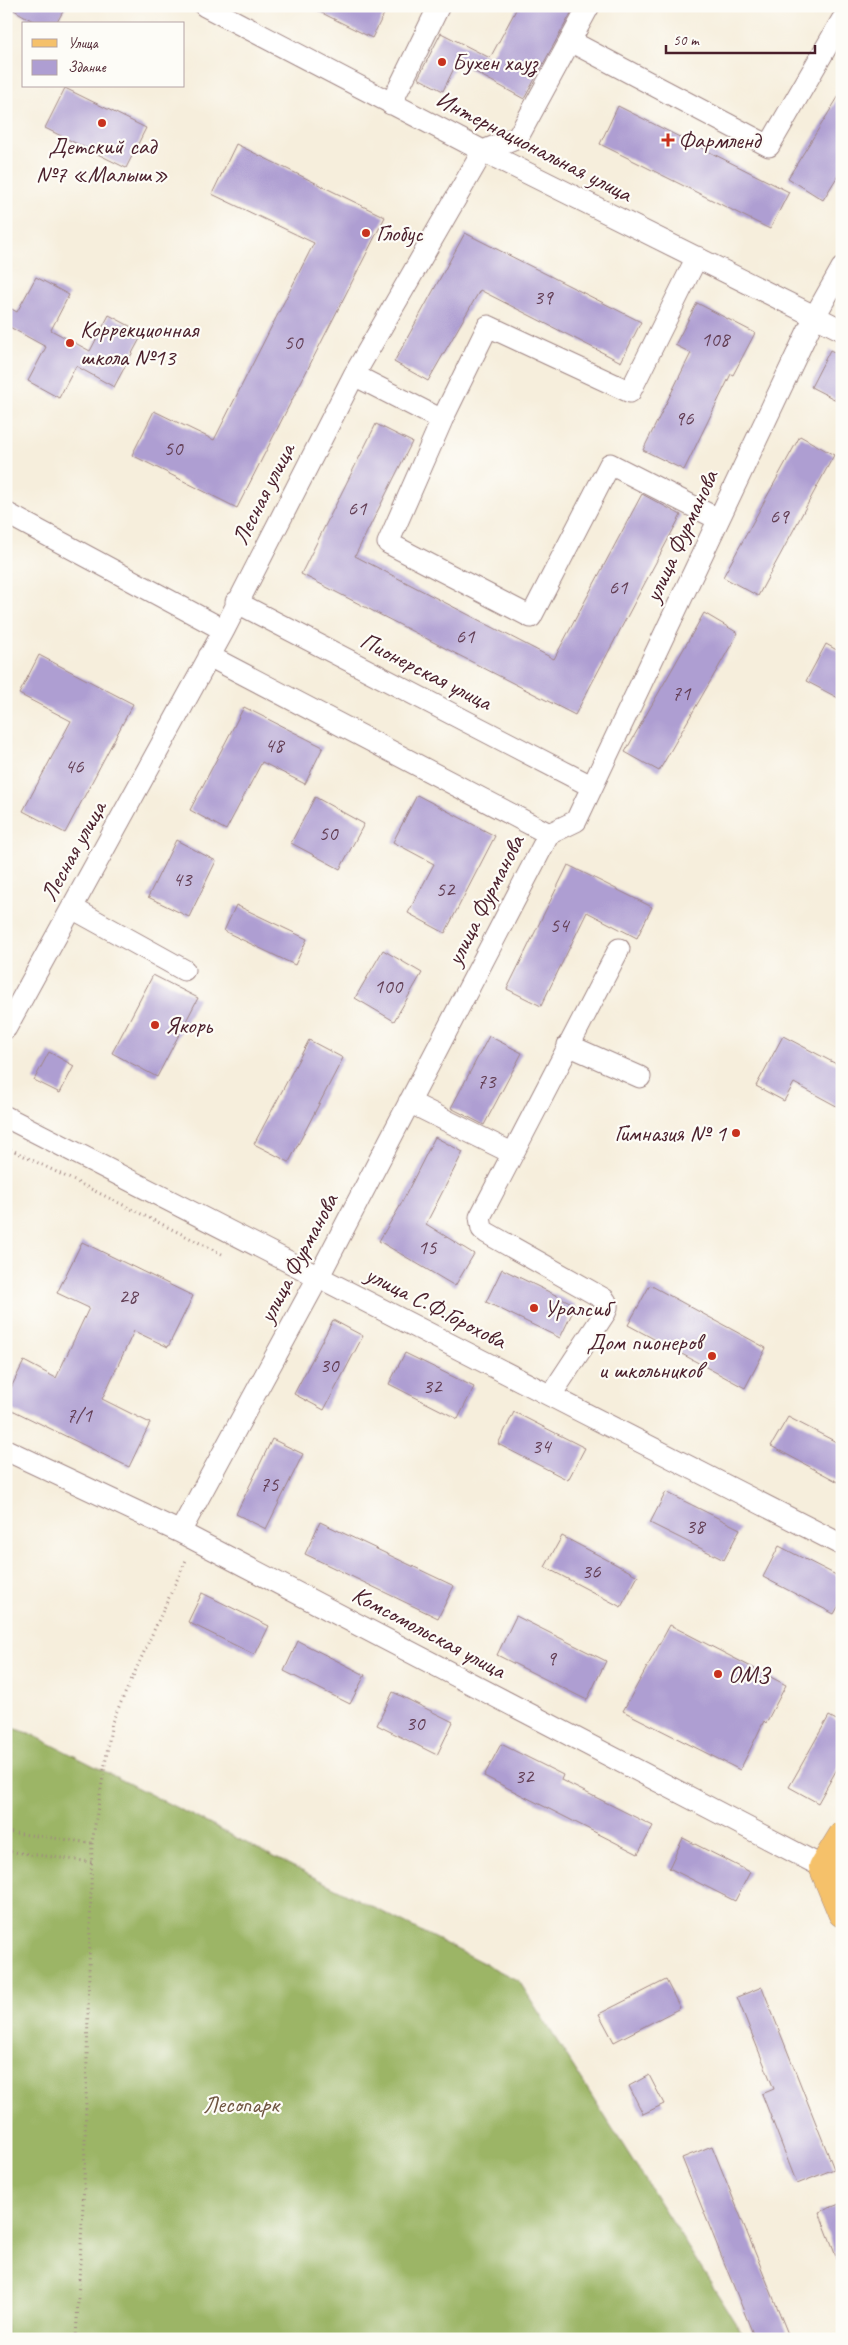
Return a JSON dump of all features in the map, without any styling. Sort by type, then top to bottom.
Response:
[{"type":"main road","points":[[842,1836],[823,1867],[842,1914]]},
{"type":"street","name":"Интернациональная улица","points":[[205,6],[483,151],[842,330]]},
{"type":"street","points":[[391,104],[439,6]]},
{"type":"street","points":[[483,151],[518,137],[589,6]]},
{"type":"street","points":[[570,42],[769,146],[842,20]]},
{"type":"street","name":"Лесная улица","points":[[6,1028],[224,630],[236,602],[354,375],[483,151]]},
{"type":"street","points":[[697,257],[630,392],[488,326],[442,420],[388,543],[531,617],[610,464],[718,519]]},
{"type":"street","name":"улица Фурманова","points":[[188,1536],[319,1276],[549,834],[576,821],[590,786],[815,316],[842,268]]},
{"type":"street","points":[[354,375],[442,420]]},
{"type":"street","points":[[6,514],[224,630]]},
{"type":"street","name":"Пионерская улица","points":[[236,602],[590,786]]},
{"type":"street","points":[[209,656],[549,834]]},
{"type":"street","points":[[72,908],[184,970]]},
{"type":"street","points":[[551,1395],[608,1306],[604,1299],[482,1229],[480,1222],[481,1212],[619,949]]},
{"type":"street","points":[[568,1045],[640,1077]]},
{"type":"street","points":[[409,1102],[512,1153]]},
{"type":"street","name":"улица С.Ф.Горохова","points":[[6,1117],[842,1545]]},
{"type":"street","name":"Комсомольская улица","points":[[6,1450],[188,1536],[823,1867]]},
{"type":"path","points":[[6,1147],[224,1255]]},
{"type":"path","points":[[76,2339],[84,2186],[92,1843],[112,1722],[188,1536]]},
{"type":"path","points":[[6,1832],[92,1843]]},
{"type":"path","points":[[6,1851],[92,1862]]},
{"type":"green space","name":"Лесопарк","points":[[6,1726],[29,1733],[519,1981],[746,2339],[6,2339]]},
{"type":"building","points":[[7,6],[66,6],[57,22],[35,22]]},
{"type":"building","points":[[308,6],[388,6],[372,38]]},
{"type":"building","points":[[518,6],[575,6],[524,99],[457,62],[443,91],[418,78],[441,33],[490,58]]},
{"type":"building","points":[[65,88],[146,128],[126,168],[45,128]]},
{"type":"building","points":[[842,91],[842,169],[823,200],[788,178]]},
{"type":"building","points":[[618,106],[789,192],[770,229],[600,144]]},
{"type":"building","points":[[236,144],[385,217],[237,508],[132,455],[154,411],[214,440],[314,243],[212,194]]},
{"type":"building","points":[[465,233],[641,322],[621,362],[480,290],[428,381],[394,362]]},
{"type":"building","points":[[36,277],[69,295],[51,330],[90,351],[109,315],[143,333],[114,387],[76,366],[59,398],[28,381],[46,347],[6,325],[6,306],[17,312]]},
{"type":"building","points":[[697,303],[755,333],[733,375],[731,374],[684,470],[643,450],[691,353],[675,345]]},
{"type":"building","points":[[830,350],[842,356],[842,403],[811,387]]},
{"type":"building","points":[[376,424],[412,442],[355,556],[554,659],[642,494],[681,515],[575,715],[301,574]]},
{"type":"building","points":[[800,436],[834,455],[758,596],[723,577]]},
{"type":"building","points":[[704,613],[738,633],[659,771],[625,752]]},
{"type":"building","points":[[826,644],[842,653],[842,700],[806,681]]},
{"type":"building","points":[[39,655],[133,704],[65,833],[23,811],[71,721],[19,694]]},
{"type":"building","points":[[244,707],[323,747],[305,784],[262,762],[226,830],[190,810]]},
{"type":"building","points":[[417,795],[495,836],[445,933],[408,913],[434,864],[393,842]]},
{"type":"building","points":[[315,797],[364,824],[340,869],[291,843]]},
{"type":"building","points":[[176,840],[216,861],[189,917],[148,897]]},
{"type":"building","points":[[568,865],[652,907],[637,938],[587,912],[541,1006],[507,989]]},
{"type":"building","points":[[236,905],[307,939],[295,965],[224,931]]},
{"type":"building","points":[[383,950],[422,973],[394,1021],[355,998]]},
{"type":"building","points":[[153,975],[198,998],[157,1077],[112,1053]]},
{"type":"building","points":[[489,1036],[522,1053],[484,1125],[451,1108]]},
{"type":"building","points":[[783,1036],[842,1067],[842,1109],[794,1083],[784,1101],[756,1086]]},
{"type":"building","points":[[309,1040],[343,1058],[289,1162],[254,1144]]},
{"type":"building","points":[[49,1052],[74,1066],[60,1093],[34,1080]]},
{"type":"building","points":[[435,1137],[463,1152],[426,1224],[474,1254],[455,1286],[379,1241],[399,1208]]},
{"type":"building","points":[[82,1242],[193,1296],[168,1347],[134,1331],[102,1399],[150,1423],[129,1467],[6,1407],[6,1398],[24,1361],[56,1378],[89,1308],[57,1293]]},
{"type":"building","points":[[502,1269],[576,1305],[560,1338],[486,1302]]},
{"type":"building","points":[[650,1285],[766,1348],[745,1388],[628,1325]]},
{"type":"building","points":[[333,1320],[363,1336],[324,1410],[294,1394]]},
{"type":"building","points":[[405,1353],[474,1387],[458,1419],[389,1384]]},
{"type":"building","points":[[514,1412],[585,1448],[568,1480],[498,1444]]},
{"type":"building","points":[[788,1417],[842,1445],[842,1484],[771,1446]]},
{"type":"building","points":[[272,1439],[303,1454],[266,1529],[236,1514]]},
{"type":"building","points":[[666,1492],[740,1529],[724,1560],[650,1523]]},
{"type":"building","points":[[320,1522],[454,1586],[438,1618],[305,1554]]},
{"type":"building","points":[[562,1536],[638,1576],[621,1607],[545,1567]]},
{"type":"building","points":[[779,1546],[842,1578],[842,1600],[834,1614],[763,1577]]},
{"type":"building","points":[[202,1593],[269,1626],[255,1655],[188,1622]]},
{"type":"building","points":[[516,1616],[606,1661],[587,1700],[497,1655]]},
{"type":"building","points":[[670,1625],[786,1685],[766,1723],[764,1721],[740,1770],[623,1711]]},
{"type":"building","points":[[298,1641],[365,1675],[350,1704],[284,1671]]},
{"type":"building","points":[[393,1692],[453,1722],[437,1755],[377,1725]]},
{"type":"building","points":[[829,1716],[842,1723],[842,1760],[818,1803],[789,1787]]},
{"type":"building","points":[[501,1744],[563,1775],[561,1780],[653,1826],[638,1854],[484,1776]]},
{"type":"building","points":[[683,1838],[750,1872],[735,1901],[669,1868]]},
{"type":"building","points":[[666,1980],[680,2008],[614,2042],[599,2014]]},
{"type":"building","points":[[762,1987],[834,2169],[797,2184],[762,2094],[774,2089],[737,1997]]},
{"type":"building","points":[[649,2075],[664,2104],[643,2114],[629,2086]]},
{"type":"building","points":[[712,2146],[790,2339],[755,2339],[682,2158]]},
{"type":"building","points":[[842,2203],[842,2268],[841,2268],[819,2212]]},
{"type":"place","name":"Бухен хауз","points":[[442,62]]},
{"type":"place","name":"Детский сад №7 «Малыш»","points":[[102,123]]},
{"type":"place","name":"Фармленд","points":[[668,140]]},
{"type":"place","name":"Глобус","points":[[366,233]]},
{"type":"place","name":"Коррекционная школа №13","points":[[70,343]]},
{"type":"place","name":"Якорь","points":[[155,1025]]},
{"type":"place","name":"Гимназия № 1","points":[[736,1133]]},
{"type":"place","name":"Уралсиб","points":[[534,1308]]},
{"type":"place","name":"Дом пионеров и школьников","points":[[712,1356]]},
{"type":"place","name":"ОМЗ","points":[[718,1674]]}]
